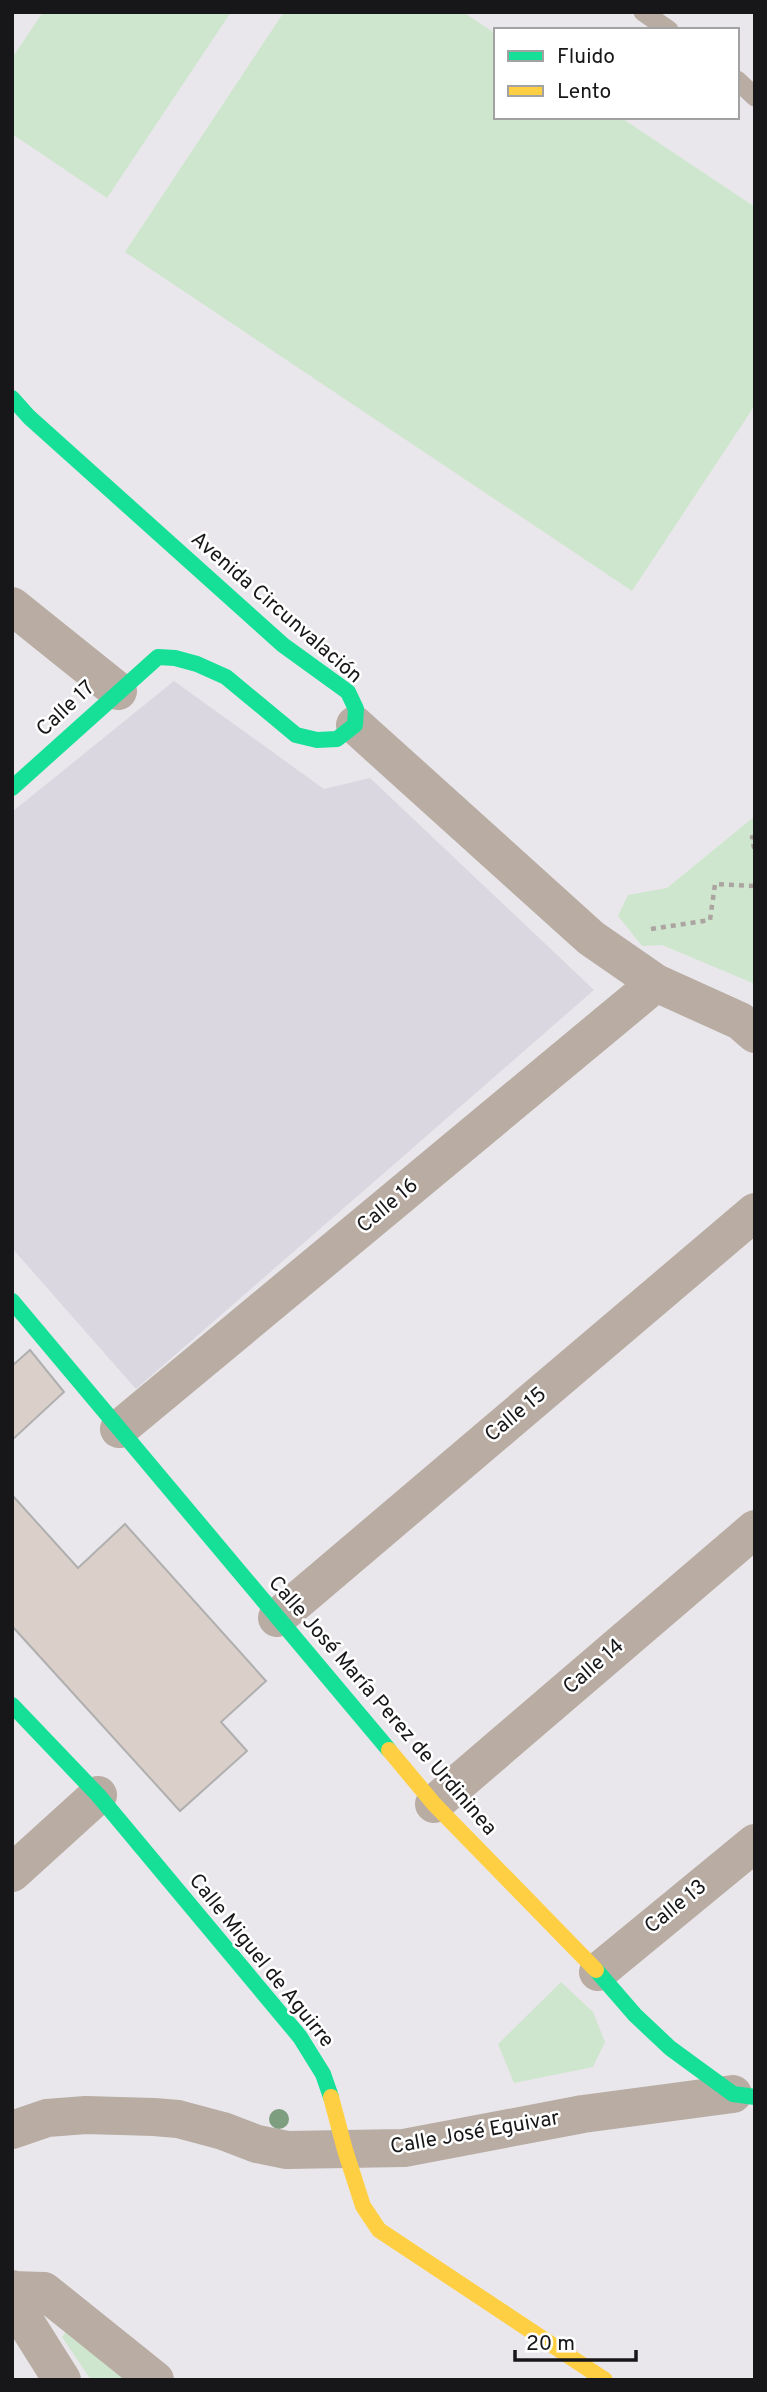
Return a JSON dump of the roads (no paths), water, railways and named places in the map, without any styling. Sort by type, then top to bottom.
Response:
[{"type":"street","name":"Avenida Circunvalación","points":[[12,398],[29,417],[283,645],[348,692],[356,709],[355,725]]},
{"type":"street","points":[[12,606],[118,691],[158,657],[175,657],[226,677],[296,735],[317,740],[337,739],[355,725],[591,939],[656,983],[740,1021],[755,1034]]},
{"type":"street","name":"Calle 17","points":[[12,788],[118,691]]},
{"type":"street","name":"Calle 16","points":[[119,1429],[656,983]]},
{"type":"street","name":"Calle 15","points":[[277,1618],[755,1212]]},
{"type":"street","name":"Calle José María Perez de Urdininea","points":[[12,1301],[434,1804],[598,1972],[635,2015],[670,2048],[744,2096]]},
{"type":"street","name":"Calle 14","points":[[434,1804],[755,1529]]},
{"type":"street","name":"Calle Miguel de Aguirre","points":[[12,1705],[98,1795],[300,2037],[323,2074],[363,2206],[379,2231],[605,2380]]},
{"type":"street","points":[[12,1873],[98,1795]]},
{"type":"street","name":"Calle 13","points":[[598,1972],[755,1843]]},
{"type":"street","name":"Calle José Eguivar","points":[[12,2130],[47,2118],[86,2115],[154,2117],[178,2119],[223,2131],[257,2144],[287,2150],[404,2148],[583,2114],[744,2096]]},
{"type":"street","points":[[62,2380],[23,2318],[12,2290],[44,2291],[155,2380]]},
{"type":"lane","points":[[643,12],[666,28]]},
{"type":"lane","points":[[739,82],[755,97]]}]
